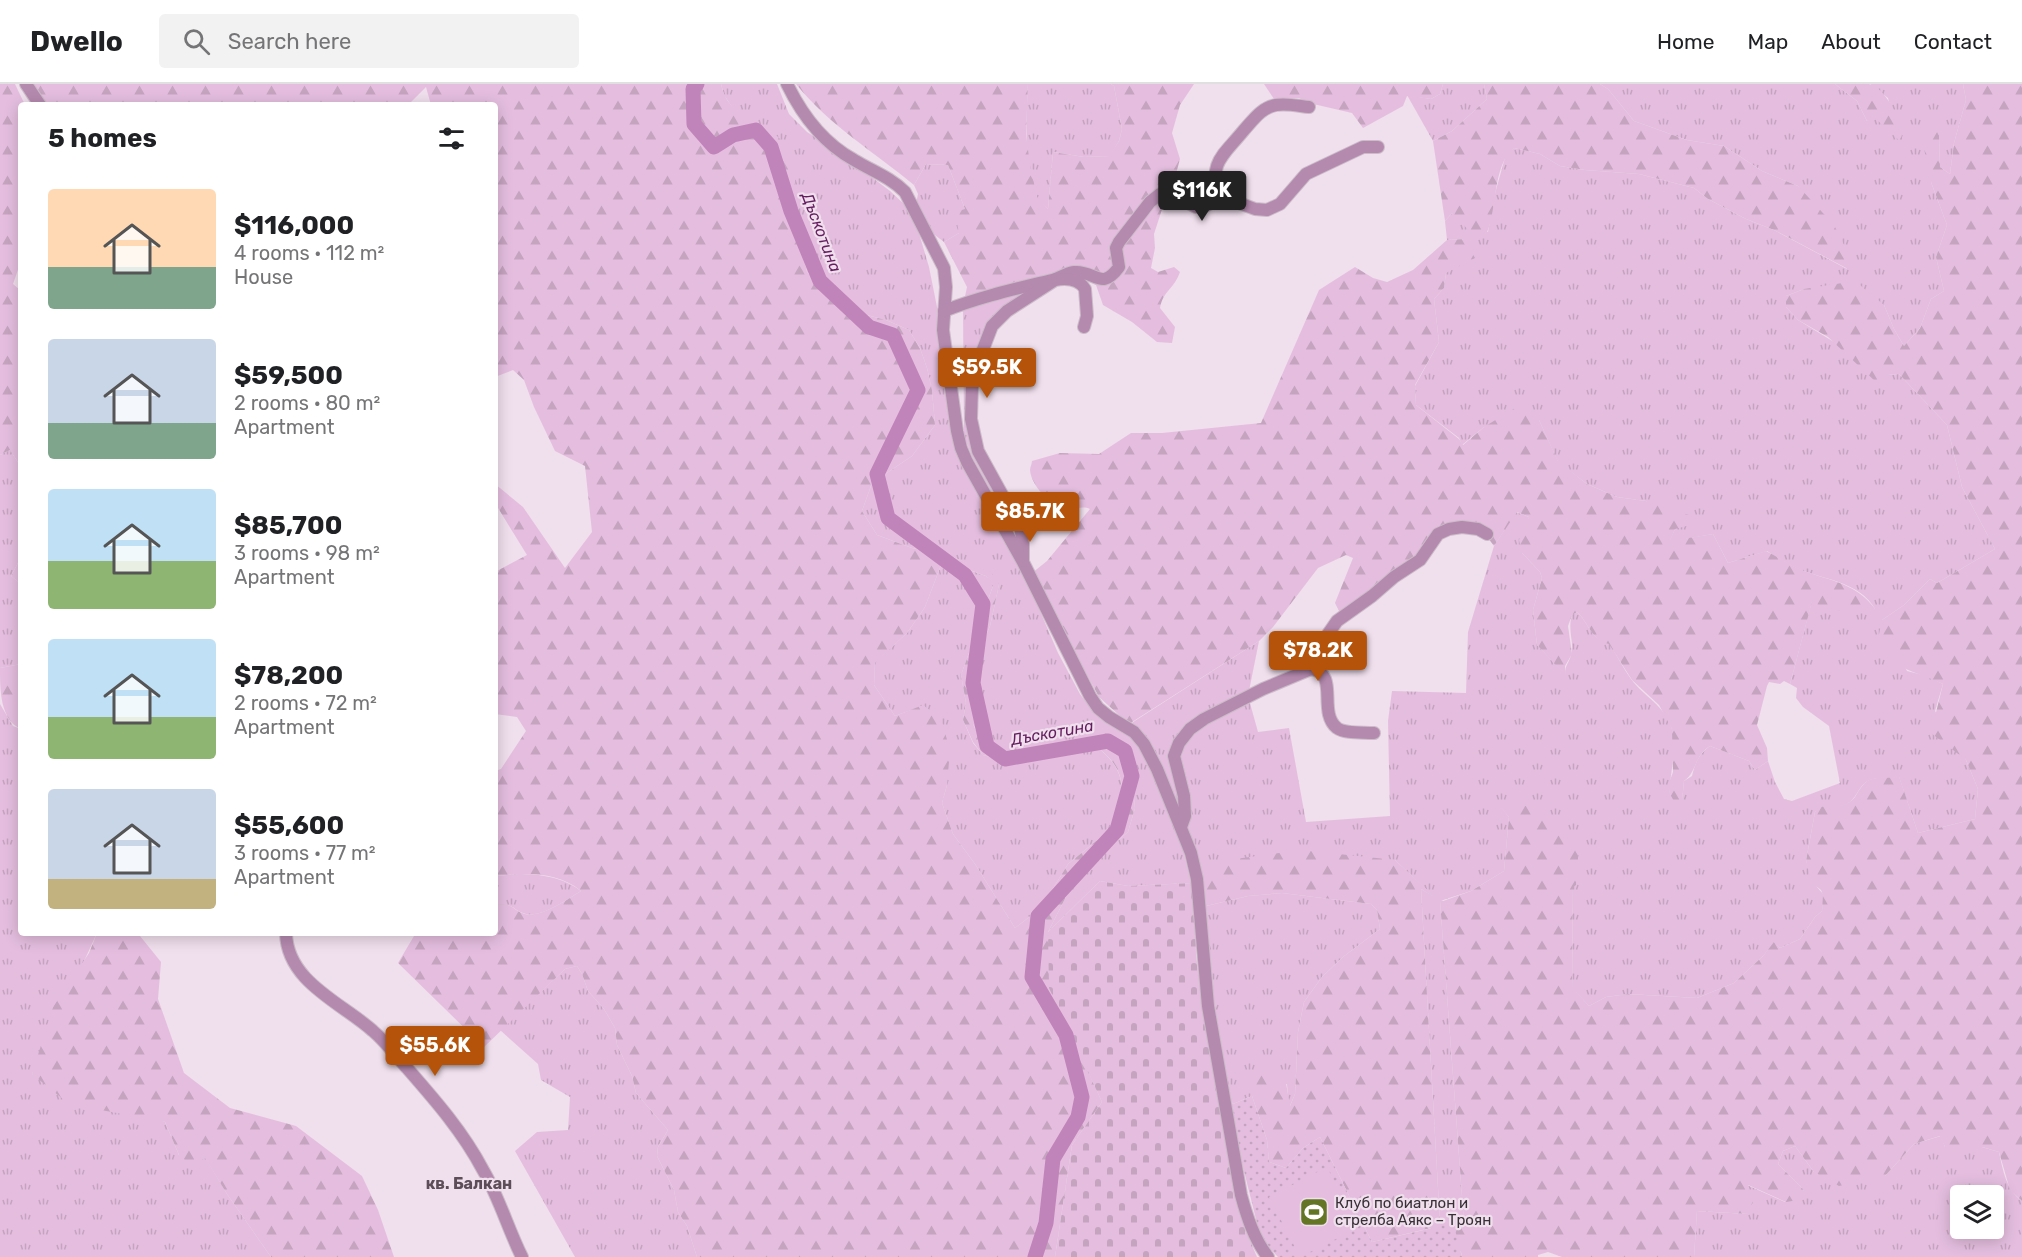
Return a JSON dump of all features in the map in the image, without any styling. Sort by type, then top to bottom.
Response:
[{"type":"street","points":[[26,84],[38,102]]},
{"type":"street","points":[[787,84],[805,117],[828,142],[852,159],[896,183],[905,192],[944,268],[946,286],[943,330],[957,431],[967,462],[1023,562],[1090,696],[1103,712],[1134,732],[1144,744],[1181,827],[1191,853],[1197,879],[1208,1006],[1247,1216],[1261,1248],[1268,1257]]},
{"type":"street","points":[[1218,200],[1215,182],[1218,163],[1232,142],[1256,116],[1280,104],[1309,107]]},
{"type":"street","points":[[1023,562],[1020,526],[978,451],[971,419],[972,387],[992,326],[1007,311],[1055,280],[1076,272],[1099,280],[1106,279],[1119,267],[1116,248],[1119,242],[1150,202],[1160,194],[1169,193],[1196,207],[1218,200],[1231,200],[1262,211],[1275,208],[1306,174],[1363,147],[1378,147]]},
{"type":"street","points":[[944,311],[1008,290],[1062,279],[1077,281],[1085,289],[1087,316],[1084,327]]},
{"type":"street","points":[[1181,827],[1185,816],[1184,796],[1174,756],[1179,743],[1190,729],[1204,719],[1263,689],[1311,669],[1321,658],[1328,634],[1337,621],[1420,560],[1438,534],[1462,527],[1478,529],[1487,534]]},
{"type":"street","points":[[1311,669],[1320,672],[1326,682],[1327,710],[1335,726],[1342,730],[1374,733]]},
{"type":"street","points":[[286,936],[286,943],[296,966],[305,978],[374,1032],[437,1101],[460,1131],[484,1171],[522,1257]]},
{"type":"green space","points":[[0,84],[15,84],[24,102],[18,102],[18,270],[13,284],[18,288],[18,462],[10,450],[0,455]]},
{"type":"green space","points":[[30,84],[721,84],[731,105],[780,139],[794,167],[795,188],[789,218],[798,229],[807,272],[835,298],[850,308],[909,330],[920,348],[927,368],[932,390],[935,425],[912,456],[872,483],[862,511],[877,535],[912,548],[953,557],[992,573],[999,585],[990,626],[978,652],[973,672],[973,724],[981,741],[998,754],[1015,755],[1045,747],[1089,740],[1115,740],[1130,759],[1135,808],[1128,832],[1098,857],[1069,891],[1048,932],[1085,1064],[1102,1102],[1072,1145],[1055,1257],[697,1257],[687,1226],[678,1212],[674,1190],[657,1156],[658,1147],[668,1130],[636,1093],[632,1076],[617,1045],[615,1028],[604,1009],[588,991],[577,966],[565,969],[484,1047],[398,963],[414,936],[498,936],[498,905],[510,906],[525,914],[539,913],[581,891],[572,884],[551,877],[529,874],[498,876],[498,770],[501,769],[526,731],[517,717],[498,714],[498,570],[527,555],[498,508],[498,486],[523,507],[565,568],[592,532],[585,466],[555,451],[524,380],[513,370],[498,376],[498,102],[430,102],[426,87],[411,102],[42,102]],"holes":[[[941,565],[956,565],[986,576],[993,582],[993,586],[961,675],[966,703],[963,720],[973,742],[983,755],[1004,761],[1025,763],[1070,750],[1097,747],[1115,765],[1122,784],[1121,806],[1115,831],[1096,841],[1068,864],[1041,908],[1015,928],[975,864],[953,834],[942,803],[947,785],[950,750],[941,719],[923,705],[895,716],[874,685],[875,663],[907,633],[925,607]]]},
{"type":"green space","points":[[721,84],[777,84],[789,114],[807,132],[841,154],[904,204],[918,230],[929,267],[937,307],[951,430],[960,457],[1018,560],[1058,653],[1080,694],[1094,713],[1140,743],[1177,824],[1191,883],[1128,886],[1100,881],[1048,932],[1069,891],[1098,857],[1128,832],[1135,808],[1130,759],[1120,748],[1089,740],[1045,747],[1015,755],[998,754],[982,741],[973,724],[973,672],[978,652],[990,626],[999,585],[971,565],[953,557],[912,548],[877,535],[862,511],[872,483],[912,456],[935,425],[932,390],[920,348],[909,330],[850,308],[835,298],[807,272],[798,229],[789,218],[794,204],[770,132],[734,110],[724,95]]},
{"type":"green space","points":[[796,84],[1028,84],[1026,134],[1030,165],[1037,197],[1048,209],[1053,152],[1084,157],[1109,156],[1119,141],[1122,129],[1114,86],[1111,84],[1194,84],[1180,105],[1172,133],[1180,159],[1173,185],[1166,197],[1154,234],[1155,248],[1151,268],[1158,272],[1174,267],[1180,272],[1161,302],[1160,308],[1175,327],[1172,343],[1157,342],[1132,322],[1103,305],[1096,285],[1074,273],[963,306],[967,287],[944,242],[959,233],[955,212],[965,209],[948,165],[926,164],[914,185],[837,125]]},
{"type":"green space","points":[[1028,84],[1111,84],[1114,86],[1122,129],[1119,141],[1110,156],[1084,157],[1053,152],[1048,209],[1037,197],[1029,168],[1026,126]]},
{"type":"green space","points":[[1264,84],[1443,84],[1440,94],[1431,99],[1407,96],[1403,106],[1363,128],[1352,113],[1309,103],[1299,98],[1274,99]]},
{"type":"green space","points":[[1443,84],[1484,84],[1487,99],[1452,131],[1433,141],[1407,95],[1431,99],[1440,94]]},
{"type":"green space","points":[[1484,84],[1600,84],[1608,89],[1634,121],[1687,140],[1724,146],[1762,171],[1798,186],[1834,225],[1850,257],[1848,269],[1774,230],[1746,219],[1708,199],[1694,188],[1639,174],[1560,166],[1540,154],[1514,148],[1502,165],[1488,230],[1478,240],[1452,213],[1445,221],[1433,141],[1452,131],[1487,99]]},
{"type":"green space","points":[[1600,84],[1835,84],[1857,101],[1867,121],[1890,106],[1888,98],[1870,84],[1963,84],[1966,100],[1954,143],[1950,174],[1940,167],[1939,136],[1931,182],[1947,225],[1936,257],[1944,291],[1931,299],[1920,328],[1904,346],[1884,305],[1804,289],[1786,296],[1786,307],[1798,320],[1888,375],[1899,374],[1947,425],[1962,487],[1995,549],[1937,583],[1930,579],[1904,605],[1882,620],[1907,671],[1927,676],[1943,684],[1935,711],[1966,760],[1978,789],[1975,819],[1918,833],[1899,777],[1869,780],[1847,804],[1815,812],[1806,861],[1817,887],[1824,895],[1822,911],[1800,939],[1780,948],[1774,943],[1734,983],[1697,998],[1628,994],[1606,997],[1589,1006],[1572,988],[1573,887],[1553,830],[1500,806],[1509,817],[1504,871],[1471,891],[1440,901],[1464,1223],[1440,1223],[1421,889],[1433,896],[1395,860],[1201,873],[1130,724],[1259,641],[1248,696],[1258,732],[1289,728],[1306,822],[1390,816],[1388,721],[1392,691],[1466,693],[1468,632],[1494,546],[1516,512],[1529,517],[1522,553],[1540,572],[1542,578],[1533,610],[1537,645],[1565,674],[1572,650],[1570,626],[1572,615],[1577,612],[1598,638],[1609,643],[1631,679],[1659,707],[1669,721],[1674,737],[1670,794],[1682,801],[1684,781],[1692,776],[1698,759],[1710,746],[1749,761],[1755,770],[1768,761],[1784,799],[1792,801],[1840,783],[1829,726],[1803,707],[1796,698],[1797,688],[1790,684],[1812,601],[1853,609],[1875,609],[1860,592],[1840,582],[1796,568],[1767,551],[1728,563],[1713,534],[1669,542],[1675,529],[1646,501],[1617,497],[1587,484],[1558,462],[1539,420],[1484,427],[1462,445],[1459,438],[1416,405],[1415,386],[1439,342],[1434,299],[1444,288],[1446,273],[1464,239],[1447,240],[1445,221],[1452,213],[1488,232],[1494,197],[1506,154],[1514,148],[1540,154],[1560,166],[1639,174],[1694,188],[1708,199],[1746,219],[1774,230],[1847,269],[1798,186],[1762,171],[1724,146],[1687,140],[1634,121],[1608,89]]},
{"type":"green space","points":[[1835,84],[1869,84],[1876,87],[1893,109],[1900,127],[1902,143],[1876,119],[1867,121],[1857,101]]},
{"type":"green space","points":[[1963,84],[2022,84],[2022,1201],[2010,1190],[1999,1152],[1982,1147],[1945,1147],[1940,1136],[1914,1144],[1885,1176],[1839,1186],[1814,1172],[1795,1146],[1783,1151],[1778,1164],[1804,1190],[1798,1200],[1786,1202],[1748,1185],[1753,1202],[1748,1214],[1697,1211],[1694,1257],[1562,1257],[1548,1252],[1538,1257],[1462,1257],[1461,1252],[1431,1228],[1372,1242],[1320,1137],[1303,1148],[1286,1168],[1269,1162],[1267,1140],[1252,1096],[1252,1085],[1262,1072],[1284,1071],[1290,1106],[1295,1094],[1298,1032],[1304,1002],[1322,977],[1343,957],[1380,929],[1377,910],[1371,904],[1282,893],[1248,896],[1202,907],[1201,873],[1213,862],[1301,850],[1395,860],[1435,897],[1443,901],[1471,891],[1504,871],[1509,817],[1499,806],[1541,806],[1553,830],[1580,830],[1576,885],[1573,887],[1572,987],[1589,1006],[1606,997],[1628,994],[1697,998],[1734,983],[1763,956],[1774,942],[1780,948],[1800,939],[1822,911],[1823,895],[1821,890],[1812,883],[1806,861],[1815,812],[1820,807],[1839,806],[1851,801],[1869,780],[1899,776],[1918,833],[1975,819],[1978,789],[1966,760],[1931,733],[1943,684],[1898,664],[1878,639],[1882,620],[1904,605],[1930,579],[1937,583],[1995,549],[1962,487],[1947,425],[1899,374],[1888,375],[1876,382],[1828,337],[1798,320],[1786,307],[1786,296],[1804,289],[1855,281],[1884,305],[1904,346],[1920,328],[1931,299],[1944,291],[1936,257],[1947,225],[1931,182],[1921,134],[1933,124],[1939,136],[1940,167],[1950,174],[1954,143],[1966,100]],"holes":[[[1421,889],[1440,901],[1464,1223],[1440,1223]]]},
{"type":"green space","points":[[926,164],[948,165],[965,209],[959,233],[944,242],[931,232],[916,204],[918,194],[914,185]]},
{"type":"green space","points":[[1464,239],[1475,258],[1446,273],[1444,288],[1434,299],[1439,342],[1415,385],[1416,405],[1459,439],[1463,445],[1484,427],[1515,408],[1539,420],[1558,461],[1587,484],[1617,497],[1646,501],[1689,515],[1690,525],[1675,529],[1670,541],[1713,534],[1728,563],[1766,551],[1806,572],[1849,587],[1876,610],[1832,611],[1812,602],[1790,684],[1784,681],[1780,684],[1769,682],[1767,686],[1757,725],[1767,748],[1768,761],[1755,770],[1749,761],[1710,746],[1701,754],[1684,781],[1682,801],[1675,803],[1670,794],[1669,783],[1673,772],[1672,729],[1659,705],[1632,680],[1609,644],[1594,635],[1577,612],[1572,615],[1568,626],[1572,654],[1565,666],[1565,675],[1537,645],[1533,610],[1542,578],[1540,572],[1522,553],[1519,540],[1529,517],[1517,512],[1494,546],[1488,538],[1463,527],[1449,529],[1423,553],[1341,615],[1335,603],[1353,558],[1346,555],[1318,568],[1273,627],[1259,641],[1129,724],[1099,697],[1032,573],[1047,561],[1090,509],[1061,508],[1049,501],[1038,489],[1031,476],[1032,461],[1060,453],[1099,454],[1131,433],[1162,433],[1261,423],[1319,290],[1355,267],[1373,278],[1387,282],[1413,270],[1447,240]]},
{"type":"green space","points":[[1044,277],[999,313],[970,417],[1014,522],[1018,541],[973,459],[964,436],[963,306]]},
{"type":"green space","points":[[10,450],[18,462],[18,563],[11,576],[18,582],[18,665],[0,668],[0,455]]},
{"type":"green space","points":[[18,563],[18,582],[11,576]]},
{"type":"green space","points":[[941,565],[955,565],[986,576],[993,581],[961,675],[966,703],[963,720],[973,743],[983,755],[1004,761],[1025,763],[1070,750],[1097,747],[1115,766],[1122,785],[1121,806],[1115,831],[1096,841],[1068,864],[1041,908],[1015,928],[975,864],[953,834],[942,803],[947,785],[922,706],[895,716],[874,685],[875,662],[907,633],[925,607]]},
{"type":"green space","points":[[18,665],[18,727],[5,712],[1,695],[0,668]]},
{"type":"green space","points":[[0,704],[13,726],[18,728],[18,936],[96,936],[32,1074],[165,1122],[179,1155],[205,1157],[227,1194],[271,1257],[0,1257]]},
{"type":"green space","points":[[518,874],[551,877],[567,882],[581,891],[554,907],[539,913],[526,914],[510,906],[498,905],[498,876]]},
{"type":"green space","points":[[1100,881],[1128,886],[1191,883],[1195,898],[1196,955],[1210,1051],[1245,1229],[1257,1257],[1055,1257],[1072,1145],[1102,1102],[1049,988],[1048,932]]},
{"type":"green space","points":[[1282,893],[1371,904],[1377,910],[1380,929],[1343,957],[1322,977],[1304,1002],[1298,1032],[1295,1094],[1289,1108],[1287,1084],[1252,1085],[1252,1096],[1233,1104],[1224,1091],[1202,907],[1248,896]]},
{"type":"green space","points":[[96,936],[140,936],[161,962],[158,999],[184,1073],[230,1108],[296,1126],[362,1176],[378,1210],[394,1257],[271,1257],[205,1158],[192,1166],[179,1155],[165,1122],[69,1104],[32,1074],[53,1007],[89,953]]},
{"type":"green space","points":[[577,966],[588,991],[604,1009],[615,1028],[617,1045],[632,1076],[636,1093],[668,1130],[658,1147],[657,1156],[674,1190],[678,1212],[687,1226],[697,1257],[575,1257],[515,1151],[537,1132],[568,1130],[570,1097],[541,1080],[538,1064],[500,1030],[565,969]]},
{"type":"green space","points":[[1224,1091],[1233,1104],[1252,1096],[1267,1140],[1269,1162],[1286,1168],[1303,1148],[1320,1137],[1372,1242],[1445,1225],[1455,1230],[1462,1257],[1278,1257],[1261,1239]]},
{"type":"green space","points":[[1941,1136],[1945,1147],[1982,1147],[1999,1152],[2009,1185],[2022,1201],[2022,1257],[1694,1257],[1697,1211],[1748,1214],[1747,1185],[1785,1202],[1804,1190],[1778,1164],[1783,1151],[1795,1146],[1814,1172],[1885,1176],[1914,1144]]},
{"type":"green space","name":"Клуб по биатлон и стрелба Аякс – Троян","points":[[1327,1167],[1358,1228],[1300,1257],[1269,1197]]},
{"type":"waterway","name":"Дъскотина","points":[[697,84],[693,89],[694,124],[714,147],[733,135],[756,130],[771,147],[791,211],[820,281],[869,327],[893,335],[918,390],[877,474],[888,518],[965,575],[983,604],[973,683],[987,746],[1005,759],[1108,741],[1125,751],[1132,776],[1117,830],[1038,916],[1032,977],[1066,1035],[1082,1097],[1078,1117],[1053,1159],[1046,1223],[1035,1257]]},
{"type":"place","name":"Клуб по биатлон и стрелба Аякс – Троян","points":[[1314,1212]]},
{"type":"district","name":"кв. Балкан","points":[[469,1183]]}]
